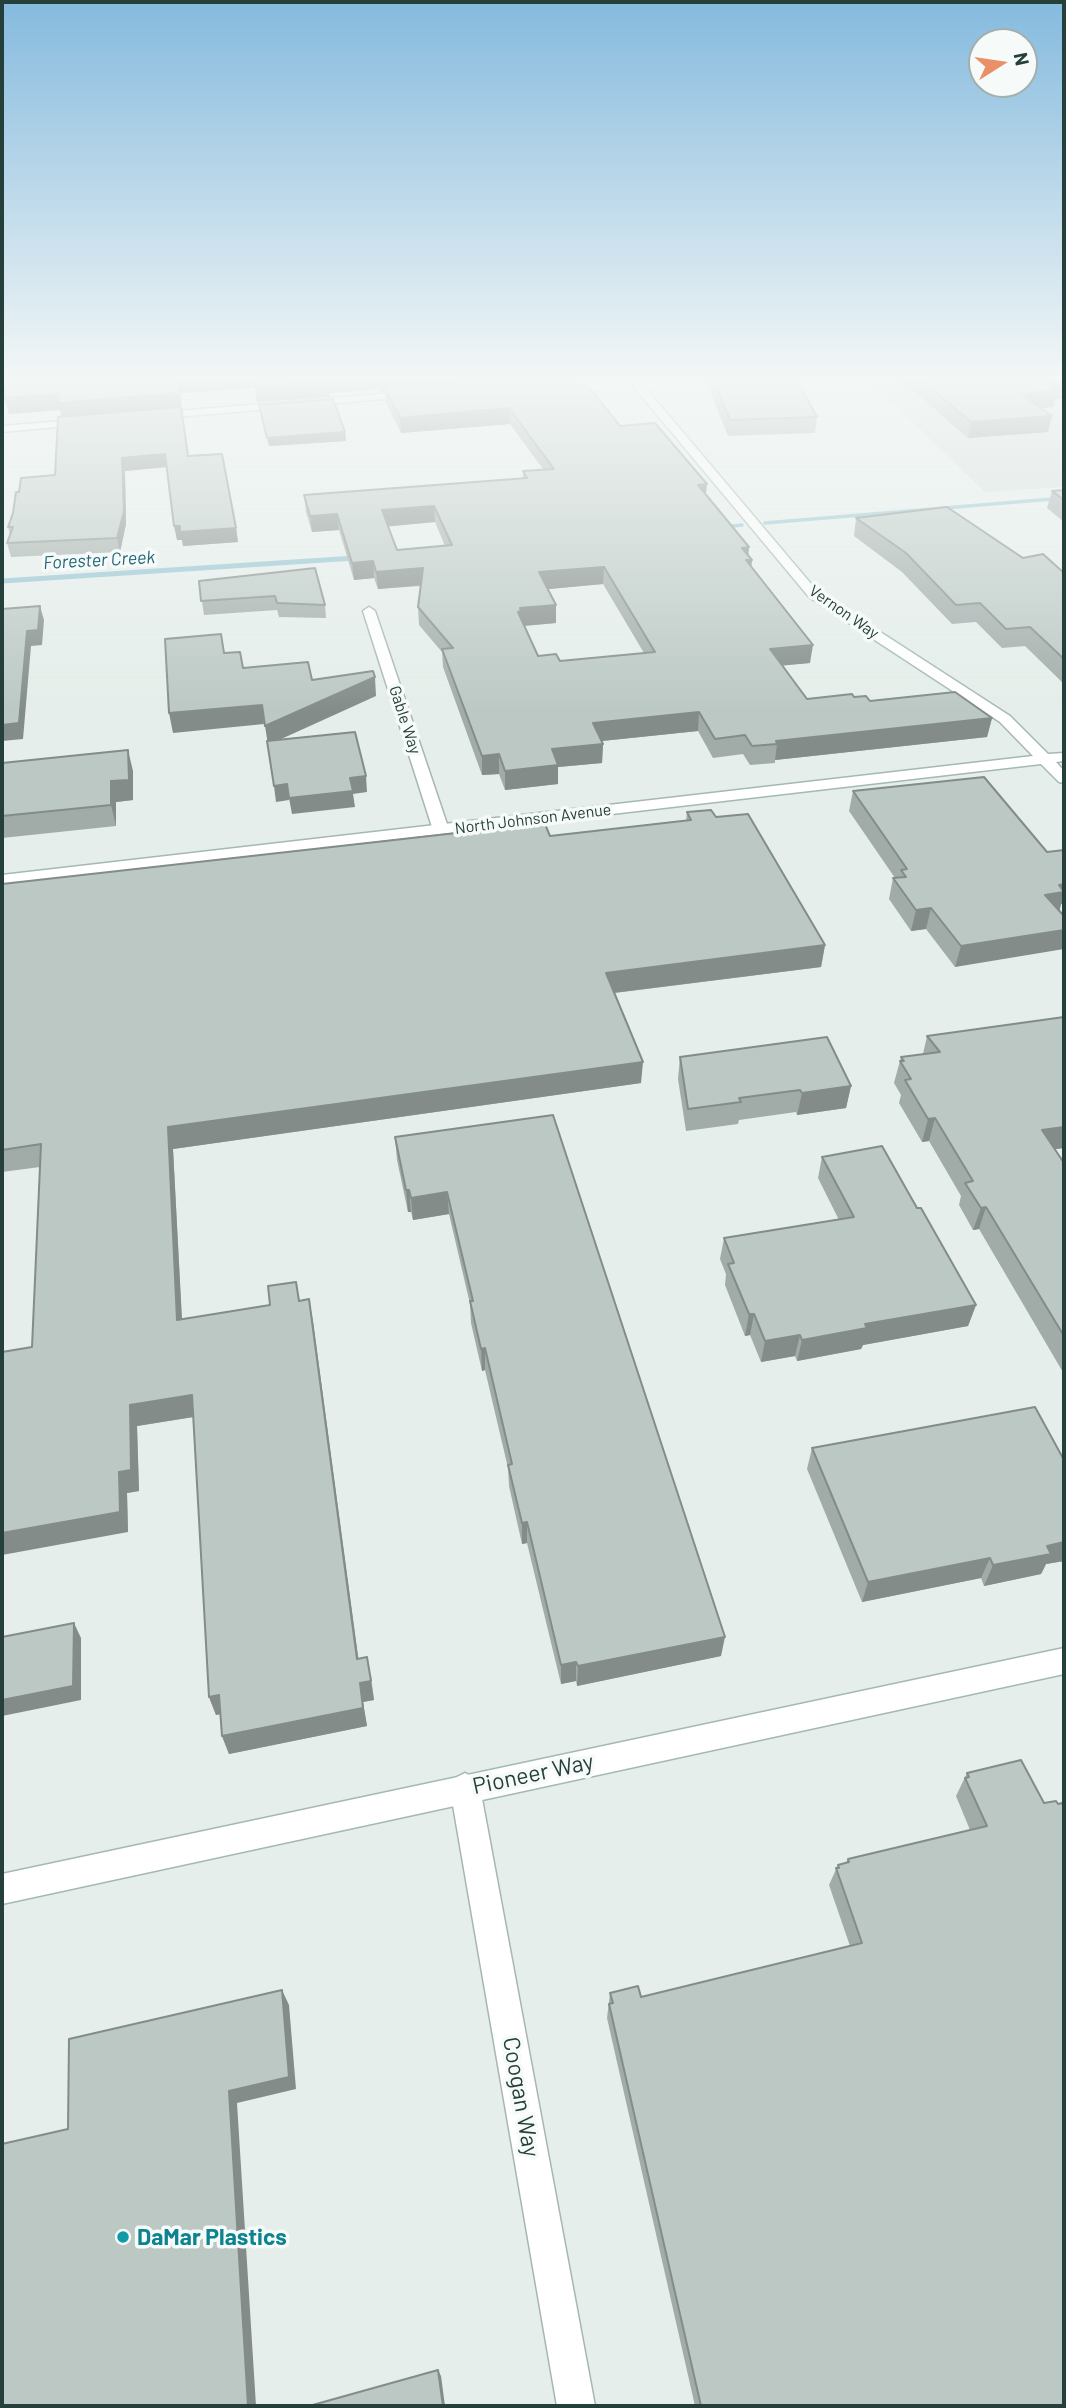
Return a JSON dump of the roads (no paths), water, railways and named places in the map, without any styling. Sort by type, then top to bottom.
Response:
[{"type":"main road","name":"Vernon Way","points":[[724,488],[813,594],[1005,719],[1064,779]]},
{"type":"main road","name":"Gable Way","points":[[369,611],[440,830]]},
{"type":"main road","name":"North Johnson Avenue","points":[[2,880],[1064,757]]},
{"type":"main road","name":"Pioneer Way","points":[[2,1889],[1064,1661]]},
{"type":"main road","name":"Coogan Way","points":[[465,1788],[576,2406]]},
{"type":"waterway","name":"Forester Creek","points":[[765,523],[1064,498]]},
{"type":"waterway","name":"Forester Creek","points":[[724,527],[742,525]]},
{"type":"waterway","name":"Forester Creek","points":[[2,581],[355,558]]},
{"type":"place","name":"DaMar Plastics","points":[[123,2237]]}]
